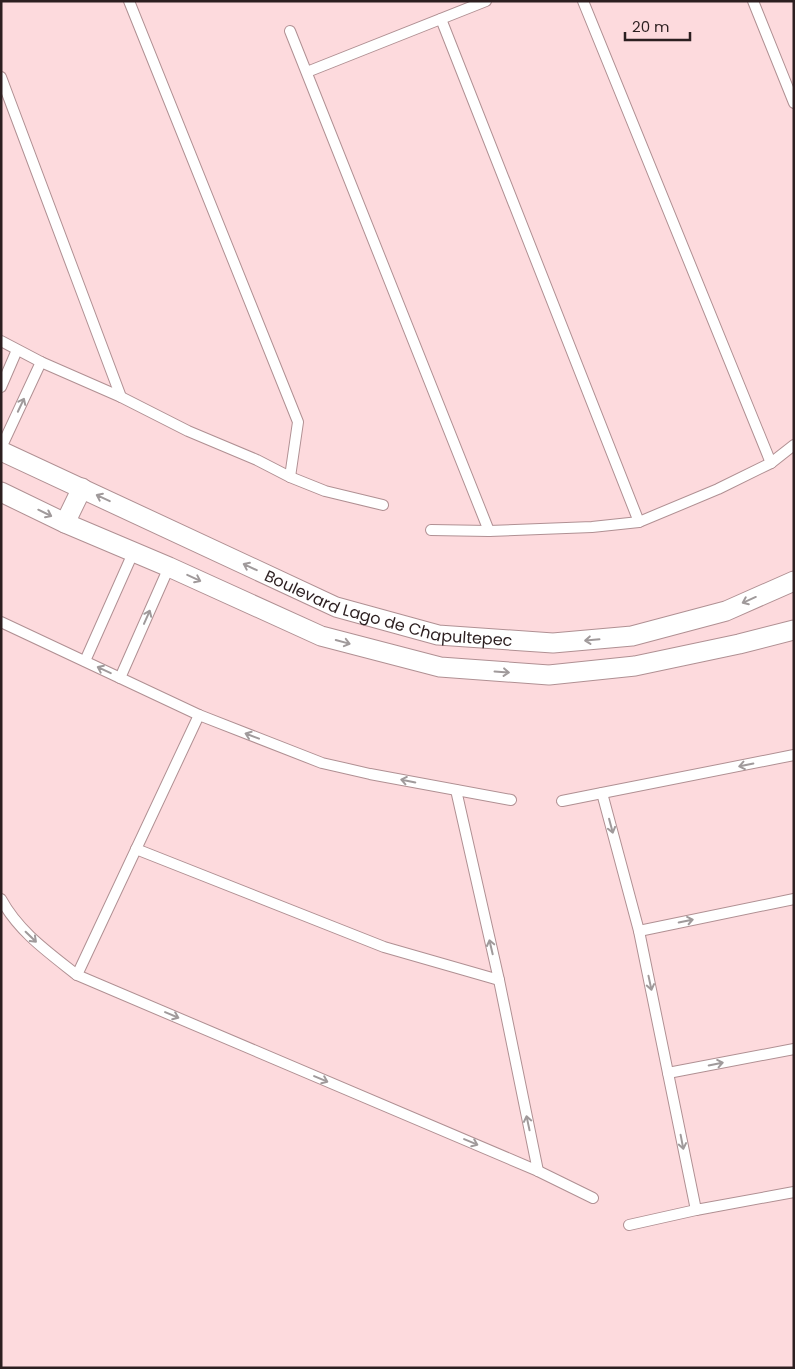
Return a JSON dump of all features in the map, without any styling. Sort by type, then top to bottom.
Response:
[{"type":"street","name":"Boulevard Lago de Chapultepec","points":[[1,450],[336,607],[438,634],[553,643],[632,636],[726,611],[794,581]]},
{"type":"street","points":[[66,523],[82,488]]},
{"type":"street","name":"Boulevard Lago de Chapultepec","points":[[1,492],[66,523],[133,553],[170,567],[321,636],[440,668],[549,675],[635,666],[739,644],[794,630]]},
{"type":"lane","points":[[129,1],[298,422],[290,477]]},
{"type":"lane","points":[[307,72],[486,1]]},
{"type":"lane","points":[[583,1],[771,463]]},
{"type":"lane","points":[[753,1],[794,103]]},
{"type":"lane","points":[[441,19],[639,522]]},
{"type":"lane","points":[[290,31],[489,531]]},
{"type":"lane","points":[[1,77],[121,397]]},
{"type":"lane","points":[[1,341],[41,362],[121,397],[188,431],[257,460],[290,477],[325,491],[383,505]]},
{"type":"lane","points":[[1,387],[17,350]]},
{"type":"lane","points":[[1,450],[41,362]]},
{"type":"lane","points":[[431,530],[489,531],[592,527],[639,522],[718,489],[771,463],[794,445]]},
{"type":"lane","points":[[85,661],[133,553]]},
{"type":"lane","points":[[120,678],[170,567]]},
{"type":"lane","points":[[1,622],[199,716],[322,763],[370,774],[511,800]]},
{"type":"lane","points":[[77,975],[199,716]]},
{"type":"lane","points":[[562,801],[794,755]]},
{"type":"lane","points":[[456,790],[499,980],[538,1171]]},
{"type":"lane","points":[[602,793],[639,931],[696,1210]]},
{"type":"lane","points":[[136,849],[384,948],[499,980]]},
{"type":"lane","points":[[1,899],[30,937],[77,975],[538,1171],[593,1198]]},
{"type":"lane","points":[[639,931],[794,899]]},
{"type":"lane","points":[[668,1073],[794,1050]]},
{"type":"lane","points":[[629,1225],[696,1210],[794,1192]]}]
